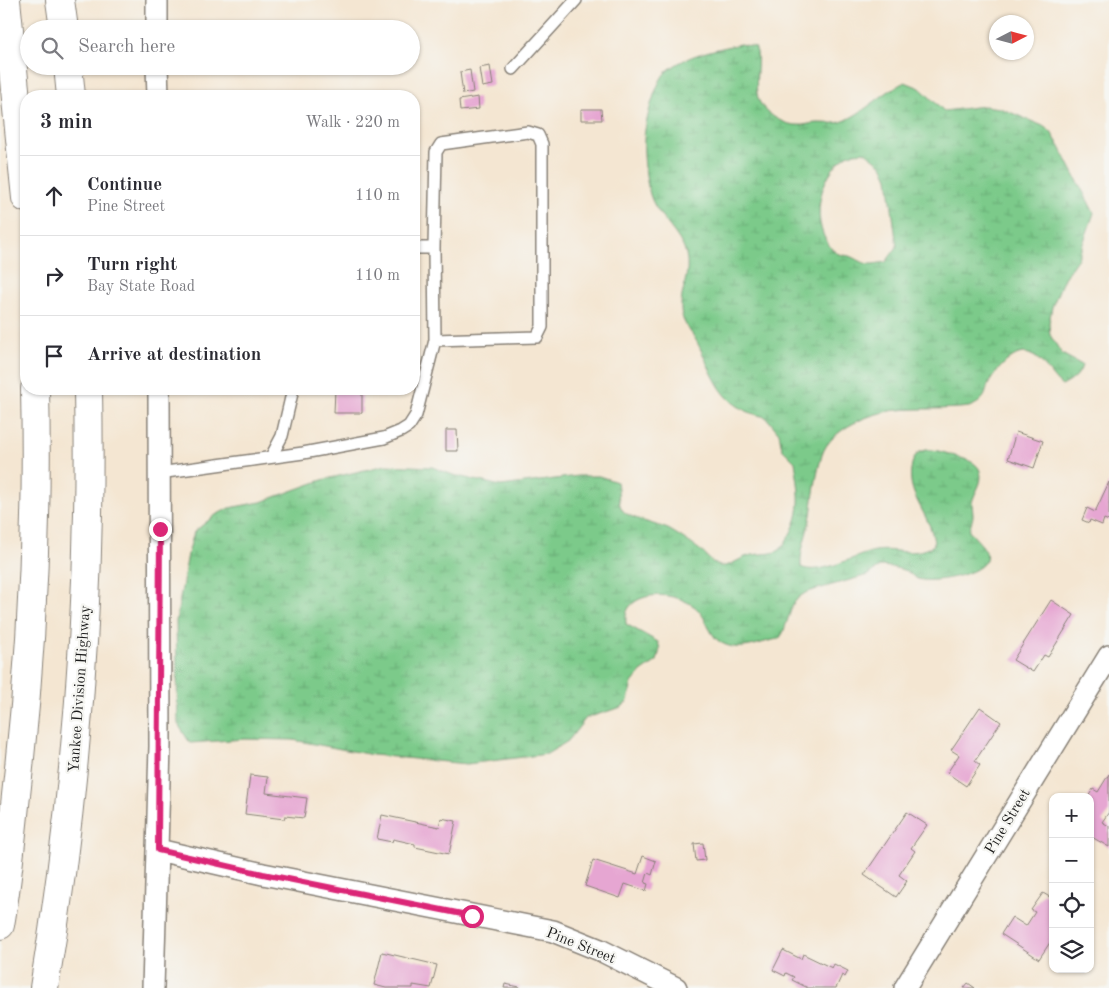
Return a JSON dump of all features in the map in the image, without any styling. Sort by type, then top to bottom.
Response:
[{"type":"highway","points":[[6,0],[20,139]]},
{"type":"highway","points":[[60,0],[63,20]]},
{"type":"highway","points":[[69,75],[70,90]]},
{"type":"highway","points":[[0,925],[12,837],[30,656],[34,567],[35,395]]},
{"type":"highway","name":"Yankee Division Highway","points":[[44,988],[64,852],[80,705],[86,596],[88,395]]},
{"type":"street","points":[[157,0],[157,20]]},
{"type":"street","points":[[157,75],[158,90]]},
{"type":"street","points":[[153,988],[158,850],[161,598],[159,395]]},
{"type":"street","name":"Pine Street","points":[[905,988],[1109,656]]},
{"type":"street","name":"Pine Street","points":[[158,850],[263,874],[554,931],[600,950],[676,988]]},
{"type":"lane","points":[[513,70],[576,0]]},
{"type":"lane","points":[[159,473],[384,438],[409,426],[416,415],[422,399],[436,340],[434,248],[438,148],[447,142],[528,132],[538,135],[542,144],[541,331],[537,337],[530,339],[436,340]]},
{"type":"lane","points":[[420,248],[434,248]]},
{"type":"lane","points":[[271,457],[282,436],[292,395]]},
{"type":"green space","points":[[740,44],[755,47],[757,52],[756,81],[760,103],[768,113],[786,123],[800,125],[841,122],[857,114],[905,82],[920,88],[944,111],[984,106],[1000,108],[1043,126],[1051,132],[1060,147],[1094,213],[1078,258],[1064,278],[1052,307],[1049,323],[1050,335],[1062,354],[1082,365],[1075,377],[1062,386],[1039,360],[1034,356],[1023,353],[1011,358],[1000,368],[988,385],[983,397],[975,405],[960,408],[897,410],[876,414],[864,418],[843,430],[826,446],[822,455],[802,552],[801,567],[808,569],[826,568],[871,552],[887,550],[910,552],[926,549],[934,545],[933,535],[916,499],[911,480],[911,470],[916,455],[921,451],[927,450],[934,450],[966,459],[976,465],[980,471],[981,480],[972,503],[973,517],[969,530],[985,549],[986,560],[972,572],[936,580],[918,579],[908,572],[881,566],[868,575],[807,592],[793,604],[779,639],[746,647],[733,647],[720,642],[712,633],[700,612],[689,603],[674,597],[658,595],[636,601],[626,613],[626,624],[658,642],[660,649],[657,661],[641,672],[632,683],[628,701],[622,707],[586,718],[568,741],[547,754],[467,764],[373,755],[293,740],[244,739],[190,743],[178,724],[176,621],[188,554],[194,532],[214,516],[229,508],[261,502],[322,480],[386,465],[432,467],[453,475],[501,486],[578,476],[599,476],[617,482],[620,504],[623,511],[638,519],[671,531],[697,548],[717,565],[727,566],[745,557],[780,550],[794,527],[799,509],[799,491],[795,462],[782,449],[779,433],[766,417],[750,413],[738,406],[720,389],[696,340],[685,323],[681,303],[687,268],[686,254],[679,240],[652,200],[645,170],[644,146],[646,124],[651,104],[662,77],[674,66],[692,57]],"holes":[[[865,152],[882,165],[888,178],[897,247],[886,262],[869,264],[835,252],[821,229],[819,216],[820,202],[823,188],[829,176],[836,165],[848,155]]]},
{"type":"building","points":[[490,66],[493,85],[482,87],[479,68]]},
{"type":"building","points":[[470,70],[473,92],[463,94],[460,72]]},
{"type":"building","points":[[478,97],[479,109],[460,111],[459,100]]},
{"type":"building","points":[[581,109],[601,109],[602,120],[581,120]]},
{"type":"building","points":[[335,395],[362,395],[362,413],[334,413]]},
{"type":"building","points":[[446,430],[457,430],[458,451],[446,451]]},
{"type":"building","points":[[1016,432],[1043,441],[1034,468],[1008,459]]},
{"type":"building","points":[[1109,482],[1109,521],[1104,519],[1102,525],[1090,520],[1089,523],[1082,520],[1087,508],[1095,512]]},
{"type":"building","points":[[1051,600],[1074,615],[1048,657],[1044,655],[1033,672],[1013,660]]},
{"type":"building","points":[[980,707],[1001,722],[975,761],[980,765],[966,786],[947,773],[959,755],[951,750]]},
{"type":"building","points":[[1109,774],[1109,812],[1102,822],[1109,826],[1109,847],[1094,838],[1094,793],[1090,793],[1093,789],[1098,792]]},
{"type":"building","points":[[250,775],[268,777],[266,793],[307,798],[304,818],[285,816],[284,819],[245,814]]},
{"type":"building","points":[[907,812],[927,825],[911,848],[915,851],[899,875],[907,881],[896,897],[864,875]]},
{"type":"building","points":[[382,815],[439,827],[441,818],[456,821],[449,854],[415,847],[415,844],[393,839],[392,842],[377,839]]},
{"type":"building","points":[[703,843],[705,860],[696,861],[694,844]]},
{"type":"building","points":[[643,856],[656,861],[652,875],[648,873],[645,883],[648,884],[646,891],[625,884],[620,898],[585,886],[593,860],[637,874]]},
{"type":"building","points":[[1043,893],[1049,897],[1049,944],[1039,959],[1001,934],[1012,917],[1026,926],[1035,912],[1031,910]]},
{"type":"building","points":[[783,950],[801,959],[803,954],[832,968],[834,964],[848,971],[845,977],[842,975],[836,988],[808,988],[792,980],[794,977],[786,973],[785,976],[773,970]]},
{"type":"building","points":[[382,952],[437,965],[431,988],[413,985],[413,988],[386,988],[374,985]]},
{"type":"building","points":[[968,983],[975,988],[964,988]]},
{"type":"building","points":[[505,984],[520,987],[520,988],[504,988]]},
{"type":"route","points":[[160,529],[158,850],[263,874],[472,916]]}]
